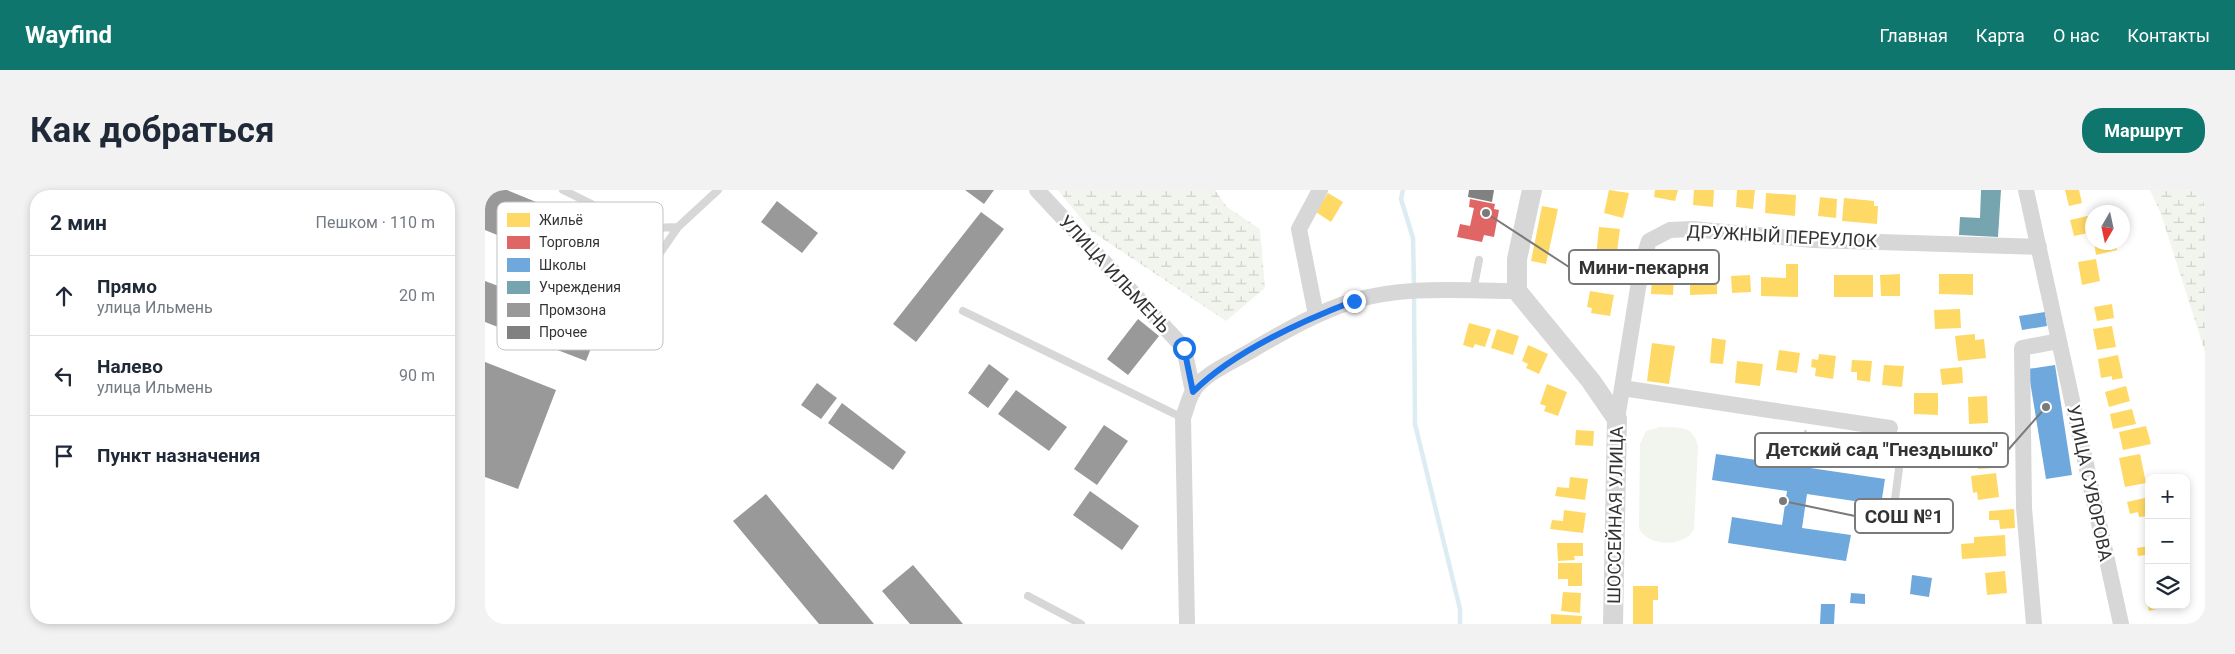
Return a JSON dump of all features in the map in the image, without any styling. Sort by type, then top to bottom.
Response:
[{"type":"street","name":"УЛИЦА ИЛЬМЕНЬ","points":[[1037,190],[1184,348],[1193,392]]},
{"type":"street","points":[[1316,316],[1299,229],[1320,190]]},
{"type":"street","points":[[1187,624],[1183,418],[1193,392],[1209,376],[1316,316],[1354,301],[1392,294],[1434,290],[1517,291],[1517,259],[1532,190]]},
{"type":"street","name":"УЛИЦА СУВОРОВА","points":[[2026,190],[2121,624]]},
{"type":"street","name":"ДРУЖНЫЙ ПЕРЕУЛОК","points":[[1617,419],[1642,263],[1649,241],[1670,230],[1692,229],[1814,240],[2039,247]]},
{"type":"street","name":"ШОССЕЙНАЯ УЛИЦА","points":[[1517,291],[1543,326],[1591,381],[1617,419],[1613,624]]},
{"type":"street","points":[[2034,624],[2024,508],[2022,348],[2059,341]]},
{"type":"street","points":[[1622,388],[1890,428]]},
{"type":"lane","points":[[563,190],[587,202]]},
{"type":"lane","points":[[663,249],[678,227],[718,190]]},
{"type":"lane","points":[[663,228],[678,227]]},
{"type":"lane","points":[[1473,291],[1479,260]]},
{"type":"lane","points":[[963,311],[1183,418]]},
{"type":"lane","points":[[1890,428],[1899,469],[1891,529]]},
{"type":"lane","points":[[1028,596],[1081,624]]},
{"type":"path","points":[[1800,466],[1808,415]]},
{"type":"green space","points":[[1058,190],[1215,190],[1227,207],[1260,229],[1265,288],[1226,321],[1091,231]]},
{"type":"green space","points":[[2150,190],[2205,190],[2205,352],[2161,214]]},
{"type":"green space","points":[[1660,427],[1679,428],[1689,431],[1696,439],[1698,446],[1694,529],[1683,540],[1666,543],[1650,539],[1639,528],[1640,444],[1646,431]]},
{"type":"building: Жильё","points":[[1609,190],[1629,193],[1623,218],[1604,213]]},
{"type":"building: Жильё","points":[[1655,190],[1678,190],[1675,201],[1654,197]]},
{"type":"building: Жильё","points":[[1694,190],[1714,190],[1713,207],[1693,205]]},
{"type":"building: Жильё","points":[[1737,190],[1755,190],[1753,209],[1736,207]]},
{"type":"building: Жильё","points":[[2065,190],[2079,190],[2082,203],[2069,206]]},
{"type":"building: Жильё","points":[[1328,193],[1343,202],[1331,222],[1316,212]]},
{"type":"building: Жильё","points":[[1766,193],[1796,195],[1795,216],[1765,213]]},
{"type":"building: Жильё","points":[[1820,197],[1837,199],[1836,218],[1818,216]]},
{"type":"building: Жильё","points":[[1844,198],[1874,201],[1874,206],[1878,206],[1877,224],[1842,221]]},
{"type":"building: Жильё","points":[[1542,206],[1558,209],[1546,264],[1531,261]]},
{"type":"building: Жильё","points":[[2085,217],[2085,234],[2074,236],[2070,220]]},
{"type":"building: Жильё","points":[[1599,227],[1620,229],[1616,259],[1596,257]]},
{"type":"building: Жильё","points":[[2095,250],[2117,250],[2096,255]]},
{"type":"building: Жильё","points":[[2096,259],[2100,281],[2082,285],[2078,262]]},
{"type":"building: Жильё","points":[[1786,264],[1798,264],[1798,297],[1761,296],[1761,277],[1786,278]]},
{"type":"building: Жильё","points":[[1717,274],[1717,294],[1690,295],[1690,275]]},
{"type":"building: Жильё","points":[[1900,274],[1900,296],[1881,296],[1880,275]]},
{"type":"building: Жильё","points":[[1939,274],[1973,274],[1973,295],[1939,294]]},
{"type":"building: Жильё","points":[[1750,275],[1751,292],[1732,293],[1731,276]]},
{"type":"building: Жильё","points":[[1834,275],[1873,275],[1873,297],[1834,297]]},
{"type":"building: Жильё","points":[[1652,276],[1674,277],[1673,295],[1651,294]]},
{"type":"building: Жильё","points":[[1590,291],[1614,295],[1610,316],[1591,313],[1592,308],[1587,307]]},
{"type":"building: Жильё","points":[[2112,304],[2114,318],[2097,321],[2094,307]]},
{"type":"building: Жильё","points":[[1960,309],[1961,328],[1935,329],[1934,310]]},
{"type":"building: Жильё","points":[[1469,323],[1491,329],[1485,347],[1475,344],[1473,348],[1463,345]]},
{"type":"building: Жильё","points":[[2112,326],[2116,347],[2097,350],[2093,329]]},
{"type":"building: Жильё","points":[[1497,329],[1519,336],[1513,355],[1491,348]]},
{"type":"building: Жильё","points":[[1975,334],[1975,340],[1984,339],[1986,358],[1958,361],[1955,336]]},
{"type":"building: Жильё","points":[[1712,338],[1726,340],[1723,364],[1710,363]]},
{"type":"building: Жильё","points":[[1652,343],[1675,346],[1669,384],[1647,381]]},
{"type":"building: Жильё","points":[[1528,345],[1548,354],[1539,374],[1526,368],[1528,364],[1522,361]]},
{"type":"building: Жильё","points":[[1779,350],[1800,353],[1797,373],[1776,370]]},
{"type":"building: Жильё","points":[[1819,354],[1836,356],[1833,379],[1815,376],[1816,368],[1811,367],[1812,359],[1818,360]]},
{"type":"building: Жильё","points":[[2118,355],[2123,378],[2112,380],[2112,376],[2101,378],[2098,359]]},
{"type":"building: Жильё","points":[[1852,360],[1872,361],[1870,382],[1857,380],[1857,372],[1851,372]]},
{"type":"building: Жильё","points":[[1737,361],[1763,364],[1760,386],[1735,383]]},
{"type":"building: Жильё","points":[[1884,365],[1904,366],[1902,387],[1882,385]]},
{"type":"building: Жильё","points":[[1962,367],[1963,383],[1942,385],[1940,369]]},
{"type":"building: Жильё","points":[[1547,384],[1567,392],[1558,416],[1544,411],[1546,406],[1540,404]]},
{"type":"building: Жильё","points":[[2126,386],[2130,401],[2109,407],[2105,392]]},
{"type":"building: Жильё","points":[[1914,393],[1938,393],[1938,415],[1914,414]]},
{"type":"building: Жильё","points":[[1987,396],[1988,423],[1969,424],[1968,397]]},
{"type":"building: Жильё","points":[[2132,409],[2136,424],[2113,429],[2110,414]]},
{"type":"building: Жильё","points":[[2146,426],[2151,444],[2123,450],[2119,432]]},
{"type":"building: Жильё","points":[[1576,430],[1594,431],[1593,446],[1575,445]]},
{"type":"building: Жильё","points":[[1991,433],[1993,468],[1978,469],[1975,434]]},
{"type":"building: Жильё","points":[[2140,454],[2145,483],[2125,487],[2119,458]]},
{"type":"building: Жильё","points":[[1996,473],[1999,497],[1978,500],[1977,492],[1973,493],[1971,476]]},
{"type":"building: Жильё","points":[[1570,477],[1588,479],[1585,500],[1555,496],[1557,487],[1569,488]]},
{"type":"building: Жильё","points":[[2145,498],[2145,516],[2139,517],[2138,512],[2130,514],[2127,502]]},
{"type":"building: Жильё","points":[[2014,509],[2015,528],[2000,529],[1999,520],[1989,520],[1989,511]]},
{"type":"building: Жильё","points":[[1564,510],[1586,513],[1583,533],[1550,529],[1552,520],[1563,521]]},
{"type":"building: Жильё","points":[[2005,535],[2006,556],[1962,559],[1961,544],[1974,543],[1974,537]]},
{"type":"building: Жильё","points":[[1557,543],[1583,543],[1583,556],[1574,556],[1575,560],[1558,561]]},
{"type":"building: Жильё","points":[[2145,547],[2145,555],[2138,556],[2137,548]]},
{"type":"building: Жильё","points":[[1558,563],[1582,563],[1582,586],[1568,586],[1568,579],[1558,579]]},
{"type":"building: Жильё","points":[[2005,571],[2007,593],[1987,595],[1985,573]]},
{"type":"building: Жильё","points":[[1633,586],[1658,586],[1658,600],[1653,600],[1653,624],[1633,624]]},
{"type":"building: Жильё","points":[[1563,592],[1581,593],[1580,613],[1561,611]]},
{"type":"building: Жильё","points":[[1551,614],[1582,616],[1581,624],[1551,624]]},
{"type":"building: Торговля","points":[[1470,199],[1495,204],[1494,209],[1499,210],[1494,237],[1484,235],[1482,242],[1457,237],[1460,224],[1470,226],[1474,208],[1469,207]]},
{"type":"building: Школы","points":[[2045,312],[2047,326],[2022,330],[2019,316]]},
{"type":"building: Школы","points":[[2055,365],[2072,475],[2046,479],[2028,369]]},
{"type":"building: Школы","points":[[1716,454],[1885,479],[1881,505],[1807,494],[1802,528],[1851,535],[1846,561],[1728,543],[1732,517],[1782,525],[1787,491],[1712,480]]},
{"type":"building: Школы","points":[[1912,575],[1932,578],[1929,597],[1910,594]]},
{"type":"building: Школы","points":[[1851,593],[1865,594],[1865,604],[1850,603]]},
{"type":"building: Школы","points":[[1821,604],[1835,604],[1834,624],[1820,624]]},
{"type":"building: Учреждения","points":[[1981,190],[2001,190],[1998,237],[1959,235],[1960,217],[1980,218]]},
{"type":"building: Промзона","points":[[485,190],[507,190],[536,202],[497,202],[497,235],[485,230]]},
{"type":"building: Промзона","points":[[965,190],[994,190],[984,204]]},
{"type":"building: Промзона","points":[[777,201],[818,233],[802,253],[761,222]]},
{"type":"building: Промзона","points":[[981,212],[1004,229],[916,342],[893,324]]},
{"type":"building: Промзона","points":[[485,281],[497,286],[497,327],[485,322]]},
{"type":"building: Промзона","points":[[1138,319],[1159,336],[1128,375],[1107,359]]},
{"type":"building: Промзона","points":[[558,350],[590,350],[586,361]]},
{"type":"building: Промзона","points":[[485,362],[556,390],[518,489],[485,477]]},
{"type":"building: Промзона","points":[[989,364],[1009,379],[988,408],[968,393]]},
{"type":"building: Промзона","points":[[817,383],[837,398],[821,419],[801,405]]},
{"type":"building: Промзона","points":[[1016,390],[1067,427],[1049,451],[998,414]]},
{"type":"building: Промзона","points":[[842,403],[906,452],[893,470],[828,423]]},
{"type":"building: Промзона","points":[[1104,425],[1128,441],[1097,485],[1074,469]]},
{"type":"building: Промзона","points":[[1090,491],[1139,526],[1122,550],[1073,515]]},
{"type":"building: Промзона","points":[[766,494],[874,624],[819,624],[733,521]]},
{"type":"building: Промзона","points":[[913,565],[963,624],[910,624],[882,591]]},
{"type":"building: Прочее","points":[[1469,190],[1494,190],[1492,202],[1468,197]]},
{"type":"waterway","points":[[1403,190],[1401,199],[1413,238],[1414,286]]},
{"type":"waterway","points":[[1414,294],[1415,424],[1460,609],[1460,624]]},
{"type":"place","name":"Мини-пекарня","points":[[1486,213]]},
{"type":"place","name":"Детский сад \"Гнездышко\"","points":[[2046,407]]},
{"type":"place","name":"СОШ №1","points":[[1783,501]]},
{"type":"route","points":[[1184,348],[1193,392],[1209,376],[1265,343],[1316,316],[1354,301]]}]
